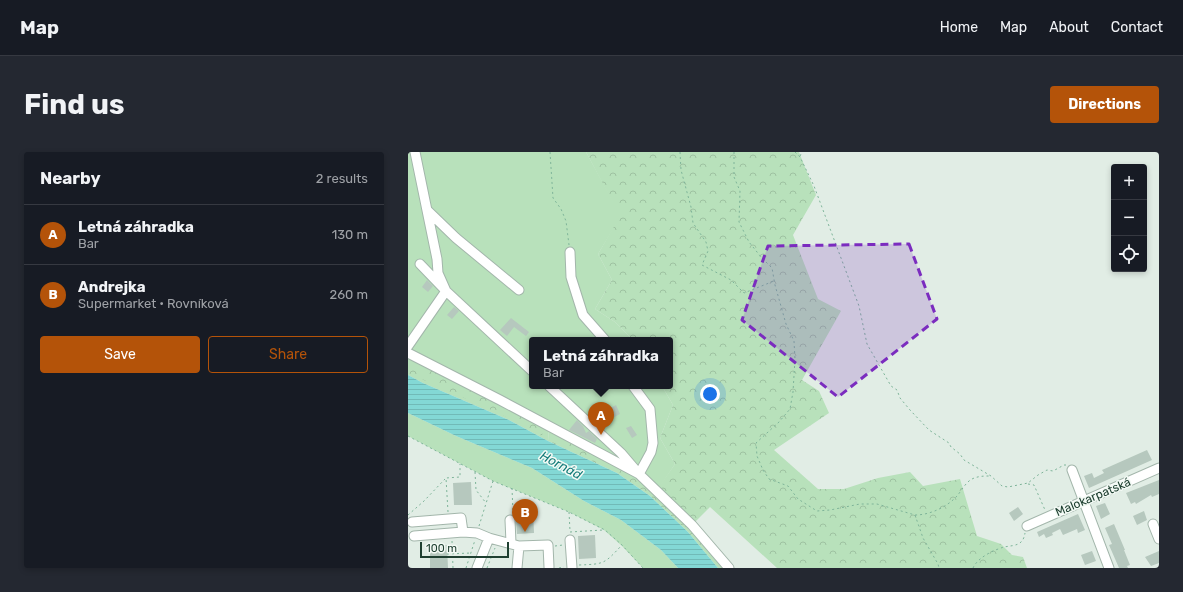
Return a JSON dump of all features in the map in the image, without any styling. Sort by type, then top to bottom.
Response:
[{"type":"street","points":[[415,152],[437,258],[438,273],[446,291]]},
{"type":"street","points":[[428,211],[456,238],[519,290]]},
{"type":"street","points":[[570,252],[571,277],[583,315],[602,337]]},
{"type":"street","points":[[420,264],[446,291],[529,367]]},
{"type":"street","points":[[408,346],[446,291]]},
{"type":"street","points":[[408,353],[639,474]]},
{"type":"street","points":[[552,389],[621,453],[639,474],[692,525],[729,568]]},
{"type":"street","points":[[635,389],[650,409],[653,443],[651,452],[639,474]]},
{"type":"street","name":"Malokarpatská","points":[[1027,526],[1159,468]]},
{"type":"street","points":[[1072,470],[1109,568]]},
{"type":"street","points":[[410,518],[462,518],[463,532]]},
{"type":"street","points":[[510,520],[515,544],[517,568]]},
{"type":"street","points":[[1153,524],[1158,535]]},
{"type":"street","points":[[414,536],[463,532],[477,533],[515,544],[548,544],[554,568]]},
{"type":"street","points":[[477,568],[494,539]]},
{"type":"street","points":[[570,540],[572,567]]},
{"type":"path","points":[[550,152],[553,198],[566,221],[570,252]]},
{"type":"path","points":[[680,152],[681,170],[691,207],[693,223],[706,242],[708,251],[702,265],[731,280],[744,293],[774,281]]},
{"type":"path","points":[[734,152],[734,177],[740,191],[739,222],[749,242],[772,268],[774,281],[786,324],[794,342],[795,359],[793,392],[790,409],[779,422],[756,443],[757,456],[769,479],[788,486],[798,499],[817,511],[860,504],[877,504],[915,515],[931,513],[944,505],[956,497],[970,480],[977,477],[991,476]]},
{"type":"path","points":[[795,152],[800,157],[814,186],[838,254],[859,306],[867,344],[892,386],[897,390],[900,398],[929,430],[949,443],[964,460],[991,476],[1002,486],[1008,487],[1028,483],[1047,470],[1053,470],[1064,465],[1069,465],[1072,470]]},
{"type":"path","points":[[800,157],[802,152]]},
{"type":"path","points":[[408,436],[493,481],[569,512],[605,530],[643,568]]},
{"type":"path","points":[[410,518],[446,478],[460,477],[460,463]]},
{"type":"path","points":[[474,471],[476,490],[486,504]]},
{"type":"path","points":[[446,478],[448,519]]},
{"type":"path","points":[[466,568],[493,481]]},
{"type":"path","points":[[1028,483],[1034,485],[1046,514]]},
{"type":"path","points":[[512,488],[513,509]]},
{"type":"path","points":[[471,490],[476,490]]},
{"type":"path","points":[[569,512],[570,532],[605,530]]},
{"type":"path","points":[[915,515],[923,538],[939,568]]},
{"type":"path","points":[[973,568],[974,565],[984,556],[1004,548],[1016,546],[1024,540],[1027,526]]},
{"type":"path","points":[[452,533],[453,568]]},
{"type":"path","points":[[487,568],[494,539]]},
{"type":"path","points":[[554,568],[601,564],[608,560],[622,546]]},
{"type":"path","points":[[447,554],[471,553]]},
{"type":"highlighted area","points":[[909,244],[937,319],[838,397],[742,320],[768,246]]},
{"type":"green space","points":[[408,152],[586,152],[621,216],[598,254],[612,280],[595,309],[615,322],[630,337],[529,337],[529,389],[664,389],[673,405],[660,438],[675,464],[657,491],[549,426],[548,441],[509,420],[423,383],[408,375]]},
{"type":"green space","points":[[586,152],[799,152],[816,195],[793,235],[818,299],[841,311],[802,380],[819,391],[829,413],[774,450],[818,489],[844,489],[878,478],[910,472],[923,486],[960,479],[977,536],[1001,544],[1012,555],[1023,557],[1027,568],[777,568],[710,507],[692,525],[729,568],[718,568],[688,532],[650,496],[617,473],[548,441],[549,426],[592,448],[656,491],[675,464],[660,438],[673,405],[664,389],[673,389],[673,337],[630,337],[615,322],[595,309],[612,280],[598,254],[620,216]]},
{"type":"green space","points":[[408,358],[544,427],[542,436],[514,420],[408,373]]},
{"type":"green space","points":[[408,413],[456,436],[532,468],[584,501],[621,520],[661,550],[678,568],[643,568],[604,530],[569,512],[493,481],[408,436]]},
{"type":"water","name":"Hornád","points":[[408,375],[423,383],[509,420],[548,441],[617,473],[650,496],[688,532],[718,568],[678,568],[661,550],[621,520],[584,501],[532,468],[456,436],[408,413]]},
{"type":"building","points":[[427,280],[433,286],[428,292],[422,287]]},
{"type":"building","points":[[454,307],[459,311],[452,319],[447,315]]},
{"type":"building","points":[[511,318],[529,332],[526,336],[514,327],[507,336],[500,330]]},
{"type":"building","points":[[616,405],[620,414],[607,421],[602,427],[592,418]]},
{"type":"building","points":[[577,420],[583,426],[586,433],[589,431],[597,439],[595,443],[569,430]]},
{"type":"building","points":[[631,426],[637,435],[632,438],[626,428]]},
{"type":"building","points":[[1147,450],[1152,460],[1089,488],[1084,476],[1092,473],[1094,478],[1104,473],[1102,470]]},
{"type":"building","points":[[1159,480],[1159,494],[1152,497],[1151,495],[1136,504],[1135,502],[1131,504],[1126,493]]},
{"type":"building","points":[[471,482],[472,505],[454,505],[453,483]]},
{"type":"building","points":[[1105,503],[1110,514],[1101,519],[1096,506]]},
{"type":"building","points":[[1018,507],[1023,514],[1014,521],[1009,513]]},
{"type":"building","points":[[515,510],[533,510],[534,533],[517,534]]},
{"type":"building","points":[[1144,511],[1147,520],[1137,525],[1133,516]]},
{"type":"building","points":[[1078,514],[1085,530],[1078,533],[1077,529],[1063,535],[1060,529],[1052,533],[1053,535],[1046,538],[1044,534],[1039,537],[1037,532]]},
{"type":"building","points":[[1114,524],[1130,565],[1127,566],[1128,568],[1119,568],[1109,545],[1112,544],[1105,528]]},
{"type":"building","points":[[595,535],[596,558],[579,559],[578,536]]},
{"type":"building","points":[[447,545],[448,568],[430,568],[430,546]]},
{"type":"building","points":[[1092,551],[1096,561],[1085,565],[1081,555]]},
{"type":"building","points":[[1159,551],[1159,563],[1151,566],[1145,557]]},
{"type":"place","name":"Letná záhradka","points":[[601,435]]},
{"type":"place","name":"Andrejka","points":[[525,532]]}]
